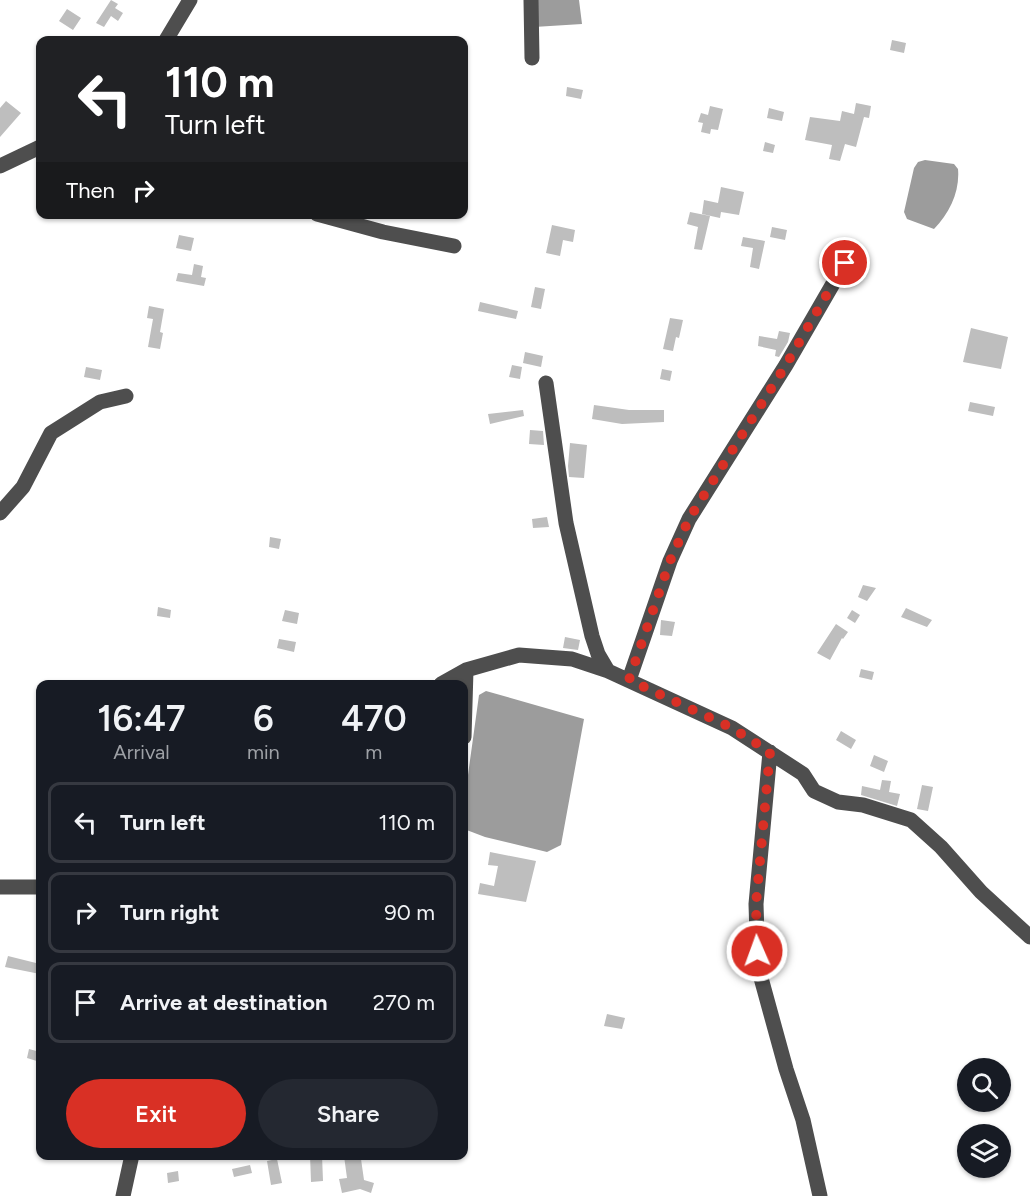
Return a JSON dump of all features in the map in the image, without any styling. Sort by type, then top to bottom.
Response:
[{"type":"street","points":[[168,36],[190,0]]},
{"type":"street","points":[[531,0],[532,58]]},
{"type":"street","points":[[0,166],[36,149]]},
{"type":"street","points":[[335,219],[383,232],[454,246]]},
{"type":"street","points":[[629,680],[670,561],[689,519],[786,365],[845,263]]},
{"type":"street","points":[[546,383],[566,523],[592,636],[598,654],[608,671]]},
{"type":"street","points":[[0,513],[22,487],[51,432],[100,402],[126,396]]},
{"type":"street","points":[[448,680],[466,670],[519,655],[572,659],[629,680],[732,728],[802,774],[814,791],[838,802],[863,805],[910,820],[941,847],[981,892],[1030,937]]},
{"type":"street","points":[[466,670],[466,680]]},
{"type":"street","points":[[770,752],[756,904],[758,967],[786,1069],[803,1120],[820,1196]]},
{"type":"street","points":[[0,887],[36,887]]},
{"type":"street","points":[[123,1196],[131,1160]]},
{"type":"shaded area","points":[[535,0],[579,0],[582,24],[534,27]]},
{"type":"shaded area","points":[[925,160],[954,164],[958,169],[953,201],[945,216],[934,229],[907,219],[904,212],[914,168],[918,162]]},
{"type":"shaded area","points":[[486,691],[584,719],[561,845],[547,852],[468,831],[468,775],[479,695]]},
{"type":"building","points":[[111,0],[118,4],[115,8],[123,13],[118,21],[111,16],[104,27],[96,23]]},
{"type":"building","points":[[67,9],[81,18],[73,30],[59,21]]},
{"type":"building","points":[[892,40],[906,43],[904,53],[890,50]]},
{"type":"building","points":[[567,87],[583,90],[581,99],[566,96]]},
{"type":"building","points":[[6,101],[21,113],[0,137],[0,108]]},
{"type":"building","points":[[856,103],[871,106],[869,118],[864,117],[856,147],[845,144],[840,161],[829,159],[832,145],[805,140],[810,117],[840,121],[842,111],[854,114]]},
{"type":"building","points":[[710,106],[723,109],[718,130],[711,129],[710,134],[701,132],[703,123],[698,122],[701,113],[708,115]]},
{"type":"building","points":[[769,108],[784,112],[782,121],[767,118]]},
{"type":"building","points":[[765,142],[775,145],[773,153],[763,151]]},
{"type":"building","points":[[721,187],[744,192],[739,215],[721,212],[720,218],[702,214],[704,200],[718,203]]},
{"type":"building","points":[[690,212],[710,216],[702,250],[694,249],[698,227],[687,224]]},
{"type":"building","points":[[552,225],[575,230],[573,242],[563,240],[560,256],[546,253]]},
{"type":"building","points":[[772,227],[787,230],[785,240],[770,237]]},
{"type":"building","points":[[179,235],[194,238],[191,251],[176,248]]},
{"type":"building","points":[[743,237],[765,241],[759,269],[750,267],[753,248],[741,246]]},
{"type":"building","points":[[194,264],[203,266],[201,277],[206,278],[204,286],[176,281],[178,273],[192,275]]},
{"type":"building","points":[[535,287],[545,289],[541,309],[531,307]]},
{"type":"building","points":[[480,302],[518,311],[516,319],[478,311]]},
{"type":"building","points":[[149,306],[164,309],[160,349],[148,347],[153,319],[147,318]]},
{"type":"building","points":[[670,318],[683,320],[673,351],[663,349]]},
{"type":"building","points":[[971,328],[1008,337],[1001,369],[963,362]]},
{"type":"building","points":[[779,331],[790,333],[788,342],[779,357],[775,356],[776,350],[758,346],[759,336],[777,339]]},
{"type":"building","points":[[525,352],[543,356],[541,367],[523,363]]},
{"type":"building","points":[[512,365],[522,367],[520,379],[509,377]]},
{"type":"building","points":[[86,367],[102,370],[100,380],[84,377]]},
{"type":"building","points":[[662,369],[672,371],[670,381],[660,379]]},
{"type":"building","points":[[970,402],[995,407],[993,416],[968,411]]},
{"type":"building","points":[[594,405],[629,410],[664,410],[664,422],[622,424],[592,419]]},
{"type":"building","points":[[523,410],[524,416],[490,424],[488,414]]},
{"type":"building","points":[[530,430],[543,431],[544,445],[529,444]]},
{"type":"building","points":[[570,443],[587,445],[584,478],[569,477]]},
{"type":"building","points":[[547,517],[549,527],[533,528],[532,519]]},
{"type":"building","points":[[270,537],[281,539],[279,549],[269,547]]},
{"type":"building","points":[[863,585],[876,588],[867,601],[858,597]]},
{"type":"building","points":[[158,607],[171,610],[170,618],[157,616]]},
{"type":"building","points":[[906,608],[932,620],[927,627],[901,617]]},
{"type":"building","points":[[285,610],[299,613],[297,624],[282,621]]},
{"type":"building","points":[[852,610],[860,615],[855,623],[847,618]]},
{"type":"building","points":[[661,620],[675,622],[672,636],[660,635]]},
{"type":"building","points":[[836,624],[848,632],[842,638],[830,660],[817,653]]},
{"type":"building","points":[[565,637],[580,640],[578,650],[563,648]]},
{"type":"building","points":[[279,639],[296,642],[294,652],[277,648]]},
{"type":"building","points":[[861,669],[874,672],[872,680],[859,677]]},
{"type":"building","points":[[841,731],[856,740],[851,749],[836,740]]},
{"type":"building","points":[[874,755],[888,761],[884,772],[870,766]]},
{"type":"building","points":[[882,780],[891,781],[889,792],[900,794],[897,806],[861,795],[862,786],[880,790]]},
{"type":"building","points":[[922,785],[933,787],[928,811],[917,809]]},
{"type":"building","points":[[490,852],[536,861],[526,902],[478,894],[480,883],[494,886],[498,866],[488,865]]},
{"type":"building","points":[[8,956],[36,963],[36,973],[5,967]]},
{"type":"building","points":[[607,1014],[625,1018],[622,1029],[604,1026]]},
{"type":"building","points":[[29,1049],[36,1051],[36,1061],[27,1058]]},
{"type":"building","points":[[277,1160],[282,1183],[271,1185],[267,1161]]},
{"type":"building","points":[[310,1160],[322,1160],[323,1181],[311,1182]]},
{"type":"building","points":[[345,1160],[361,1160],[364,1180],[374,1183],[371,1193],[360,1189],[342,1193],[339,1179],[347,1178]]},
{"type":"building","points":[[250,1165],[252,1173],[234,1177],[232,1169]]},
{"type":"building","points":[[178,1171],[179,1181],[168,1183],[167,1173]]},
{"type":"route","points":[[757,951],[756,904],[770,772],[770,752],[732,728],[629,680],[670,561],[689,519],[786,365],[845,263]]}]
